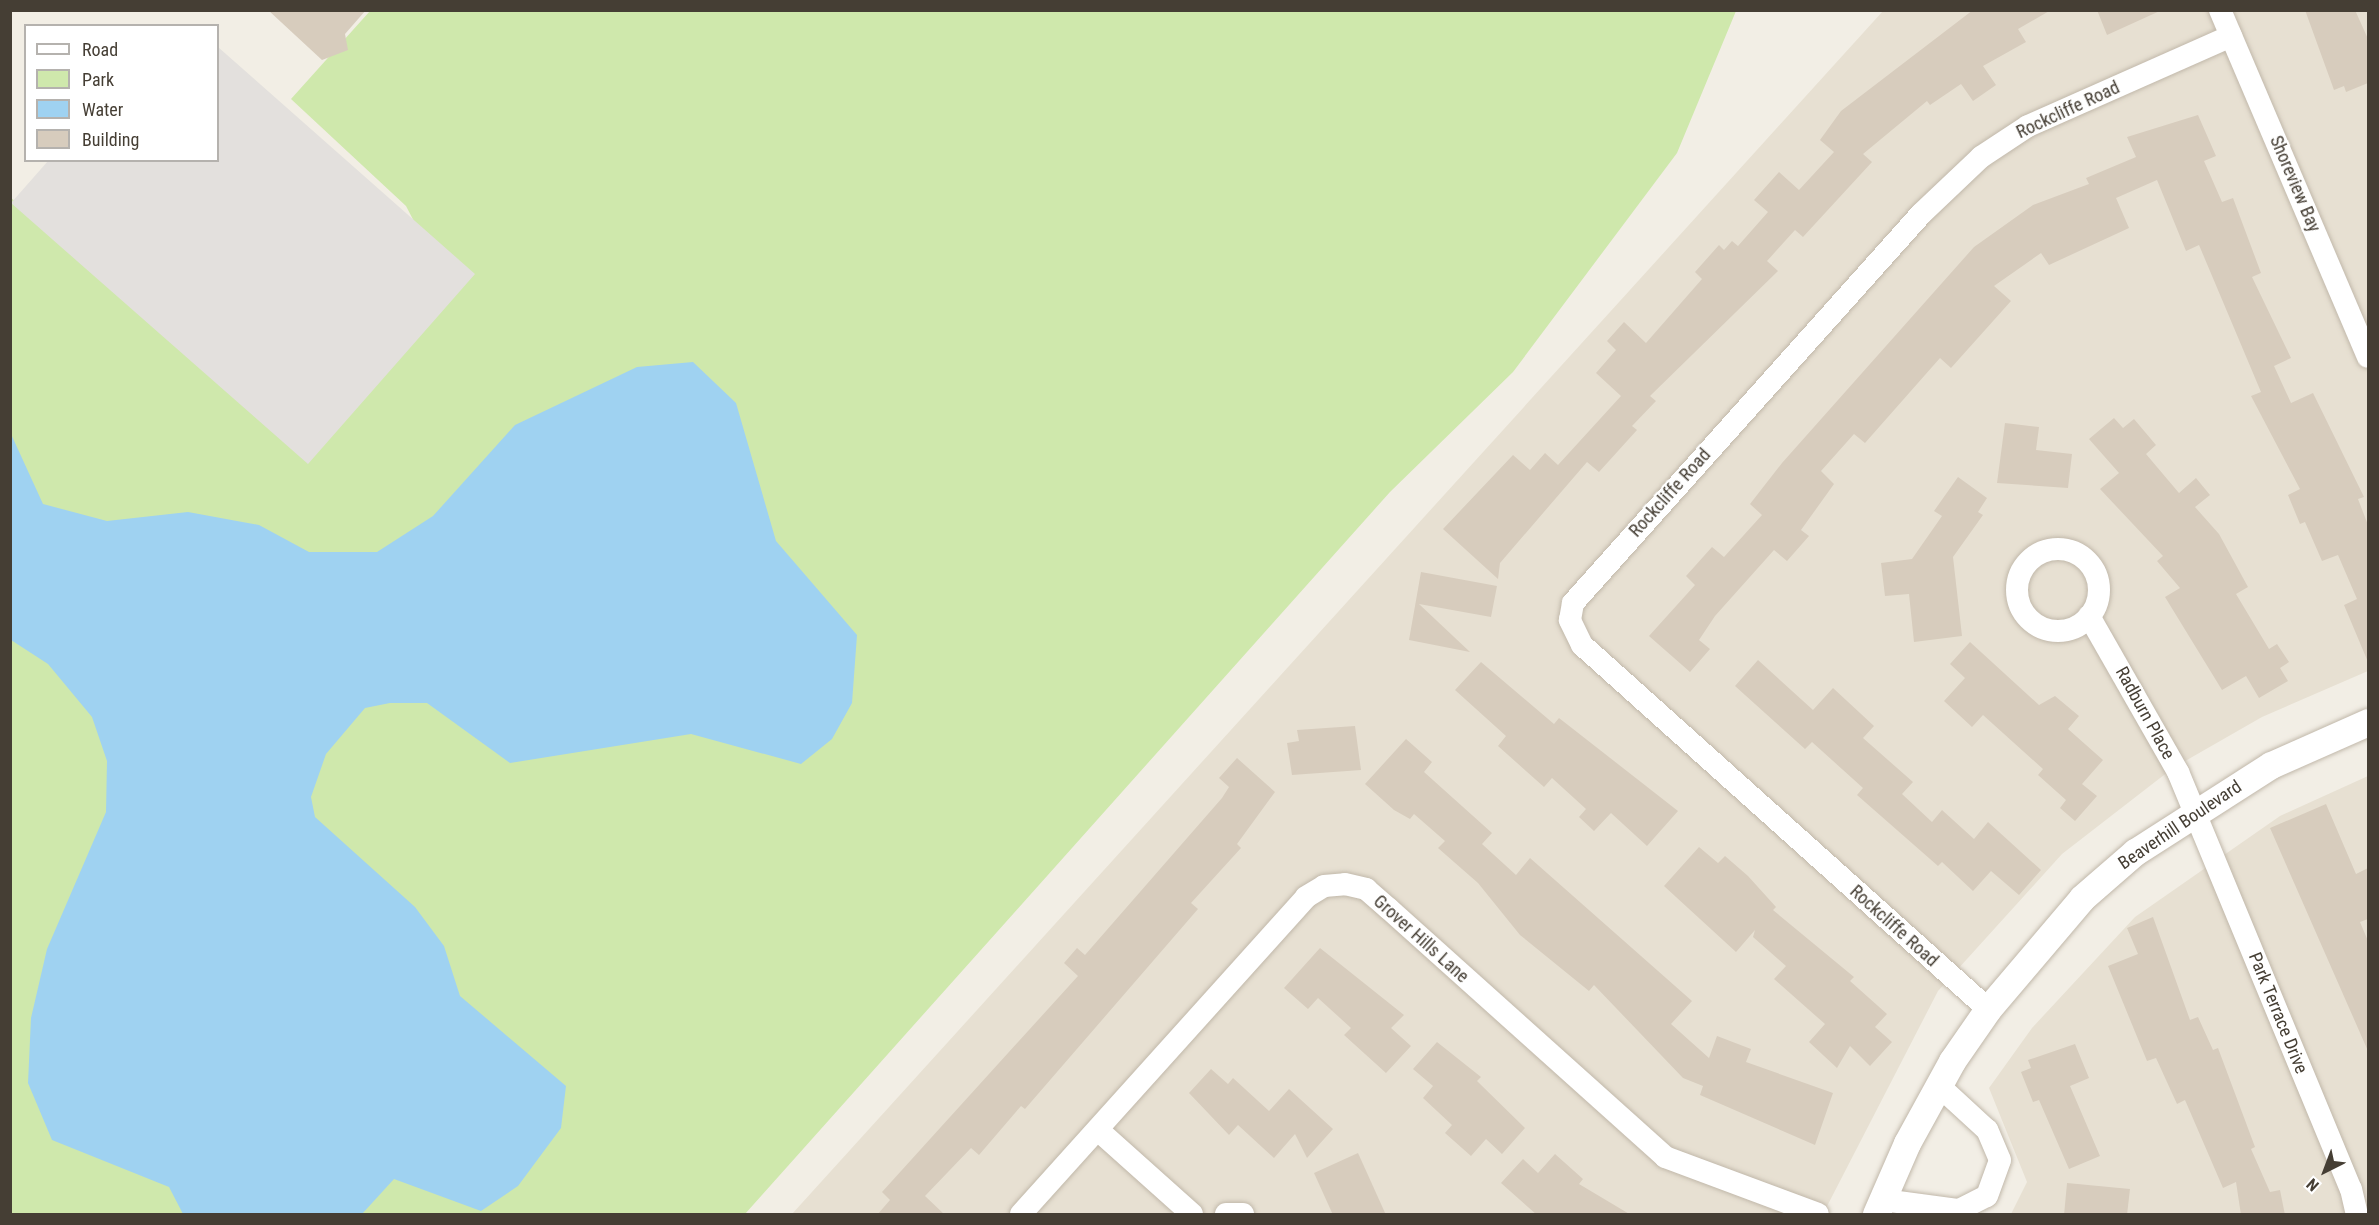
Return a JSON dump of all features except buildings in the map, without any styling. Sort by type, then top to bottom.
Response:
[{"type":"street","name":"Shoreview Bay","points":[[2220,10],[2360,310],[2368,357]]},
{"type":"street","name":"Rockcliffe Road","points":[[1988,1009],[1598,662],[1582,645],[1570,620],[1573,603],[1913,222],[1981,157],[2028,126],[2231,36]]},
{"type":"street","name":"Radburn Place","points":[[2089,616],[2155,725],[2196,812]]},
{"type":"street","name":"Beaverhill Boulevard","points":[[1938,1085],[1987,1130],[2000,1160],[1987,1196],[1959,1210],[1880,1207],[1938,1085],[1988,1009],[2082,898],[2135,852],[2271,765],[2368,722]]},
{"type":"street","name":"Park Terrace Drive","points":[[2196,812],[2351,1190],[2357,1215]]},
{"type":"street","name":"Grover Hills Lane","points":[[1022,1215],[1306,897],[1324,886],[1345,884],[1366,890],[1389,909],[1665,1157],[1818,1215]]},
{"type":"street","points":[[1098,1130],[1192,1215]]},
{"type":"street","points":[[1226,1215],[1244,1215]]},
{"type":"shaded area","points":[[1883,11],[2368,11],[2368,671],[2262,717],[2173,768],[2062,854],[1938,991],[1823,1214],[792,1214]]},
{"type":"shaded area","points":[[219,48],[475,274],[308,464],[11,203],[47,162],[219,162]]},
{"type":"shaded area","points":[[2368,776],[2368,1214],[2011,1214],[2027,1182],[1989,1088],[2032,1028],[2135,917],[2280,816]]},
{"type":"green space","points":[[370,11],[1736,11],[1677,153],[1513,372],[1390,492],[745,1214],[11,1214],[10,197],[244,399],[419,231],[406,206],[291,99]]},
{"type":"water","points":[[693,362],[736,403],[776,541],[857,635],[852,703],[832,739],[801,764],[691,734],[510,763],[427,703],[390,703],[365,708],[326,754],[311,797],[315,817],[415,907],[444,946],[460,996],[566,1086],[561,1128],[518,1186],[481,1211],[394,1179],[362,1214],[183,1214],[169,1187],[52,1140],[28,1083],[31,1018],[47,949],[106,812],[107,761],[92,717],[48,664],[11,640],[11,434],[43,504],[107,521],[188,512],[259,525],[309,552],[377,552],[433,516],[515,425],[637,367]]}]
